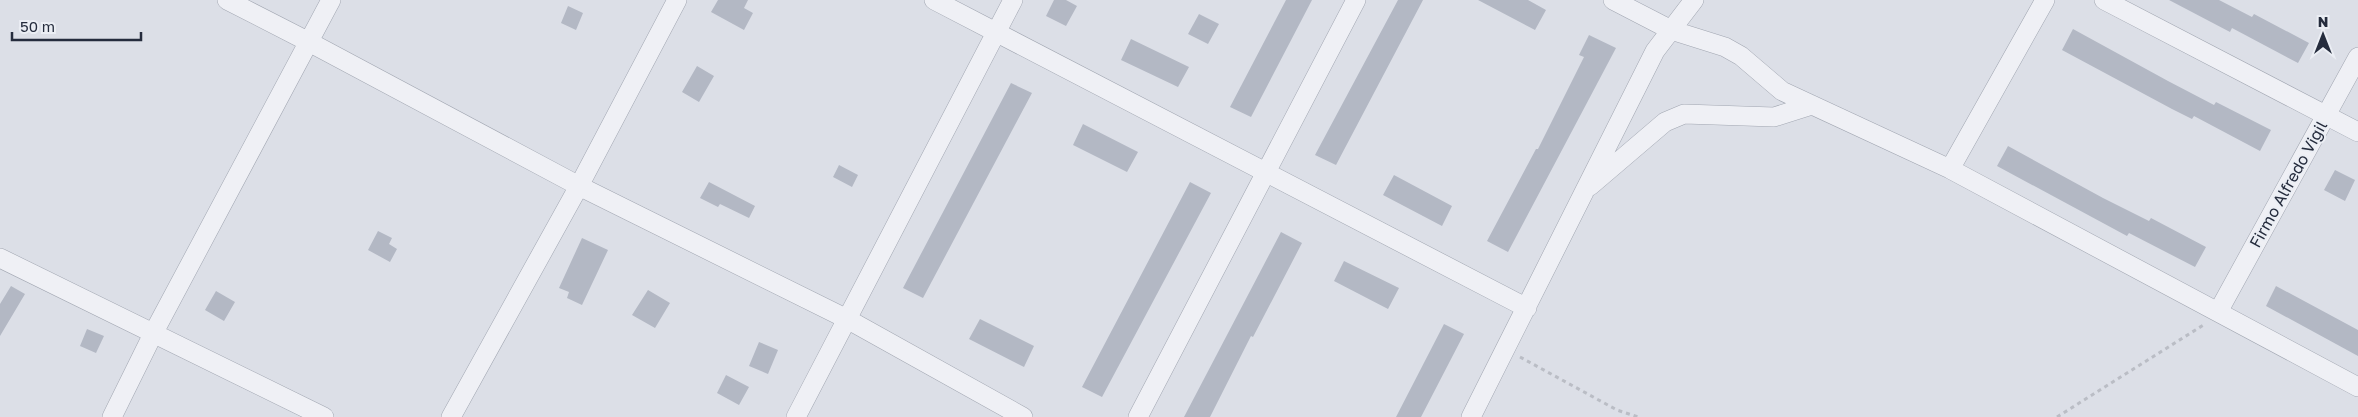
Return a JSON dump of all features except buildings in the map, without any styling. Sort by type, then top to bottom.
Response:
[{"type":"street","points":[[227,0],[579,186],[847,319],[1023,417]]},
{"type":"street","points":[[112,417],[154,332],[331,0]]},
{"type":"street","points":[[451,417],[579,186],[677,0]]},
{"type":"street","points":[[934,0],[996,34],[1527,308]]},
{"type":"street","points":[[796,417],[1014,0]]},
{"type":"street","points":[[1138,417],[1356,0]]},
{"type":"street","points":[[1613,0],[1671,30],[1725,47],[1741,56],[1782,91],[1950,169],[2358,387]]},
{"type":"street","points":[[1471,417],[1655,51],[1694,0]]},
{"type":"street","points":[[1950,169],[2045,0]]},
{"type":"street","points":[[2104,0],[2327,114],[2358,132]]},
{"type":"street","name":"Firmo Alfredo Vigil","points":[[2218,312],[2358,56]]},
{"type":"street","points":[[1583,192],[1665,122],[1684,114],[1774,117],[1812,105]]},
{"type":"street","points":[[0,258],[324,417]]},
{"type":"path","points":[[2057,417],[2088,396],[2198,330],[2218,312]]},
{"type":"path","points":[[1506,350],[1617,410],[1638,417]]}]
